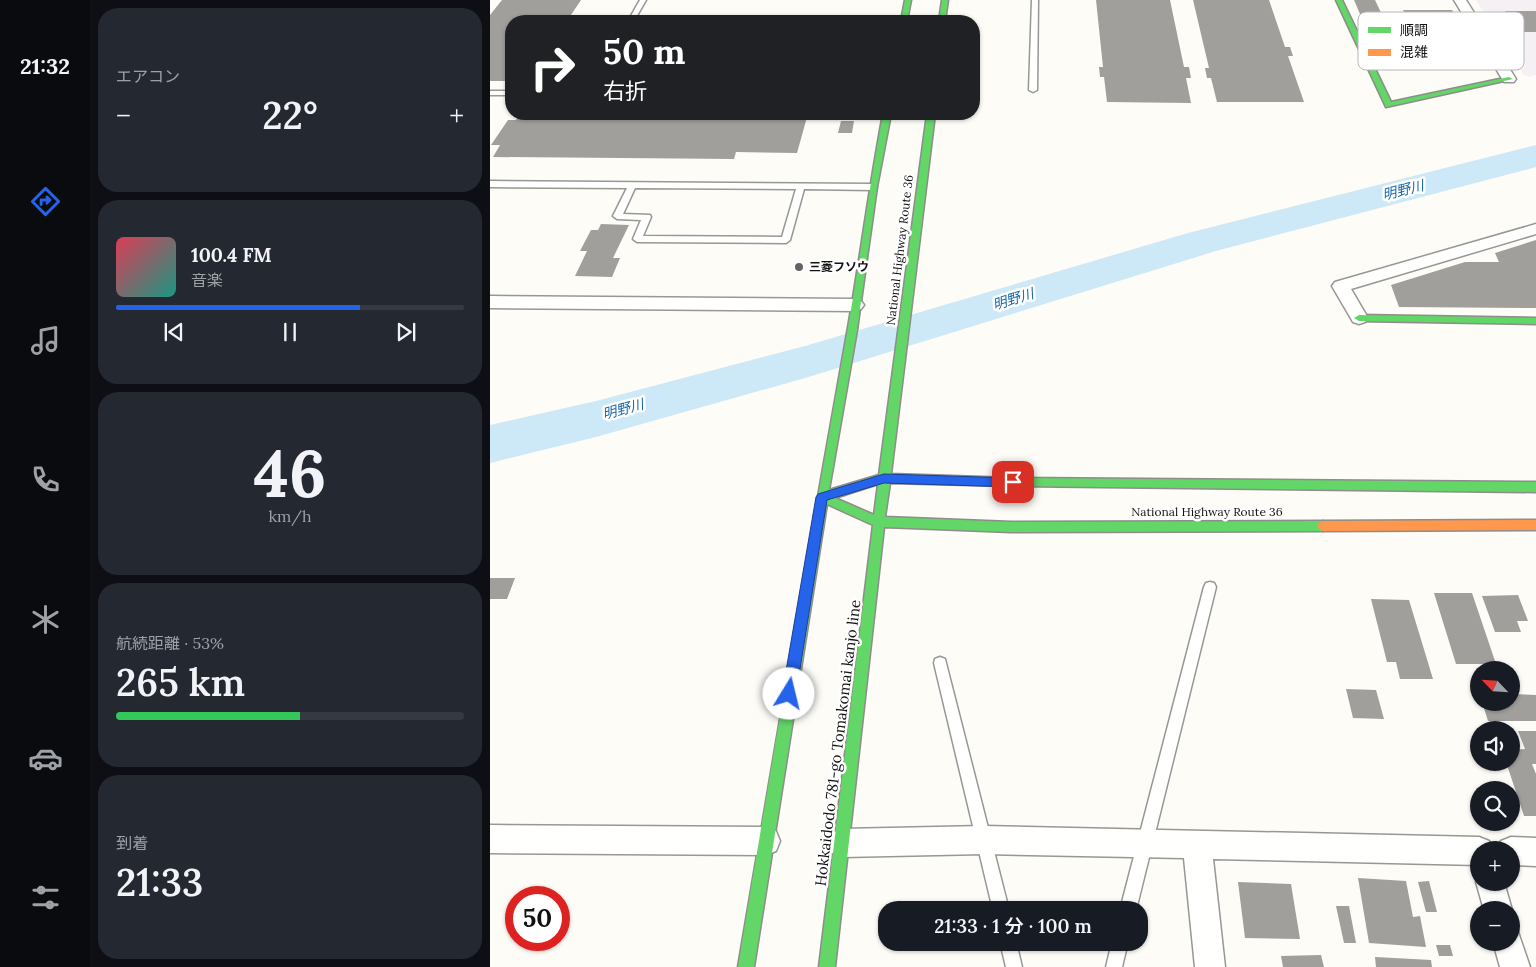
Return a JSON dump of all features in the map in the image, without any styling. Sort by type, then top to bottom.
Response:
[{"type":"main road","points":[[905,15],[908,0]]},
{"type":"main road","points":[[943,15],[945,0]]},
{"type":"main road","points":[[1339,0],[1358,40]]},
{"type":"main road","points":[[1372,70],[1389,106],[1509,79]]},
{"type":"main road","points":[[746,967],[822,497],[846,367],[873,187],[886,120]]},
{"type":"main road","name":"National Highway Route 36","points":[[879,522],[930,120]]},
{"type":"main road","points":[[1359,318],[1536,321]]},
{"type":"main road","points":[[822,497],[884,478],[1013,482],[1536,487]]},
{"type":"main road","name":"National Highway Route 36","points":[[822,497],[879,522],[1012,527],[1536,525]]},
{"type":"main road","name":"Hokkaidodo 781-go Tomakomai kanjo line","points":[[827,967],[879,522]]},
{"type":"street","points":[[1460,0],[1467,12]]},
{"type":"street","points":[[1503,70],[1509,79]]},
{"type":"street","points":[[1359,318],[1341,286],[1536,230]]},
{"type":"street","points":[[490,302],[855,305]]},
{"type":"street","points":[[490,839],[766,841]]},
{"type":"street","points":[[842,843],[984,840],[1470,851]]},
{"type":"street","points":[[1197,846],[1210,967]]},
{"type":"street","points":[[1520,851],[1536,852]]},
{"type":"street","points":[[1511,951],[1515,967]]},
{"type":"lane","points":[[634,15],[643,0]]},
{"type":"lane","points":[[1033,90],[1034,0]]},
{"type":"lane","points":[[490,93],[505,93]]},
{"type":"lane","points":[[490,184],[873,187]]},
{"type":"lane","points":[[632,185],[617,216],[647,216],[638,239],[786,240],[801,186]]},
{"type":"lane","points":[[1130,901],[1210,587]]},
{"type":"lane","points":[[940,663],[999,901]]},
{"type":"lane","points":[[1010,951],[1014,967]]},
{"type":"lane","points":[[1114,967],[1118,951]]},
{"type":"shaded area","points":[[1476,0],[1536,0],[1536,75],[1530,77],[1524,75],[1521,70],[1524,70],[1524,12],[1484,12]]},
{"type":"building","points":[[502,0],[581,0],[571,15],[505,15],[505,81],[490,81],[490,15]]},
{"type":"building","points":[[1096,0],[1170,0],[1184,67],[1189,67],[1191,78],[1186,78],[1191,103],[1107,102],[1104,77],[1100,77],[1099,67],[1103,67]]},
{"type":"building","points":[[1193,0],[1269,0],[1285,47],[1290,47],[1293,56],[1288,56],[1304,102],[1217,102],[1211,78],[1207,78],[1205,68],[1209,68]]},
{"type":"building","points":[[1354,0],[1375,0],[1381,12],[1359,12]]},
{"type":"building","points":[[1403,10],[1452,10],[1453,12],[1404,12]]},
{"type":"building","points":[[1536,11],[1536,32],[1524,32],[1524,12],[1506,12]]},
{"type":"building","points":[[508,120],[806,120],[797,153],[736,152],[734,159],[493,157],[500,145],[491,145]]},
{"type":"building","points":[[841,121],[854,121],[852,133],[838,133]]},
{"type":"building","points":[[601,224],[629,225],[613,258],[620,258],[612,277],[575,276],[587,251],[580,251],[591,230],[598,230]]},
{"type":"building","points":[[1536,240],[1536,308],[1399,307],[1391,285],[1465,262],[1499,262],[1495,253]]},
{"type":"building","points":[[490,578],[515,578],[507,599],[490,599]]},
{"type":"building","points":[[1434,593],[1472,593],[1495,661],[1470,661],[1470,664],[1456,664]]},
{"type":"building","points":[[1518,595],[1528,621],[1517,621],[1521,632],[1495,632],[1482,596]]},
{"type":"building","points":[[1371,599],[1409,600],[1433,679],[1400,679],[1396,662],[1387,662]]},
{"type":"building","points":[[1346,689],[1376,690],[1384,719],[1353,718]]},
{"type":"building","points":[[1520,694],[1536,695],[1536,721],[1488,721],[1485,711],[1520,711]]},
{"type":"building","points":[[1520,731],[1536,731],[1536,764],[1532,764],[1536,774],[1536,816],[1524,816],[1520,804],[1520,781],[1512,781],[1509,771],[1520,771],[1520,749],[1525,749]]},
{"type":"building","points":[[1358,878],[1406,881],[1413,917],[1420,916],[1426,947],[1369,943]]},
{"type":"building","points":[[1429,881],[1437,912],[1426,912],[1418,882]]},
{"type":"building","points":[[1238,882],[1291,884],[1300,939],[1245,938]]},
{"type":"building","points":[[1336,906],[1349,906],[1356,943],[1344,943]]},
{"type":"building","points":[[1436,945],[1450,945],[1453,956],[1439,956]]},
{"type":"building","points":[[1321,955],[1324,967],[1283,967],[1281,956]]},
{"type":"building","points":[[1375,957],[1431,960],[1432,967],[1376,967]]},
{"type":"waterway","name":"明野川","points":[[490,444],[596,419],[805,362],[1202,242],[1536,156]]},
{"type":"traffic: fast","points":[[905,15],[908,0]]},
{"type":"traffic: fast","points":[[943,15],[945,0]]},
{"type":"traffic: fast","points":[[1339,0],[1358,40]]},
{"type":"traffic: fast","points":[[1372,70],[1389,105],[1509,79]]},
{"type":"traffic: fast","points":[[822,497],[852,330],[873,187],[886,120]]},
{"type":"traffic: fast","points":[[879,522],[930,120]]},
{"type":"traffic: fast","points":[[1359,318],[1536,321]]},
{"type":"traffic: fast","points":[[822,497],[884,478],[1013,482],[1536,487]]},
{"type":"traffic: fast","points":[[746,967],[822,497]]},
{"type":"traffic: fast","points":[[822,497],[879,522],[1011,527],[1323,526]]},
{"type":"traffic: fast","points":[[827,967],[879,522]]},
{"type":"traffic: slow","points":[[1323,526],[1536,525]]},
{"type":"place","name":"三菱フソウ","points":[[799,267]]},
{"type":"route","points":[[789,694],[822,497],[884,478],[1013,482]]}]
